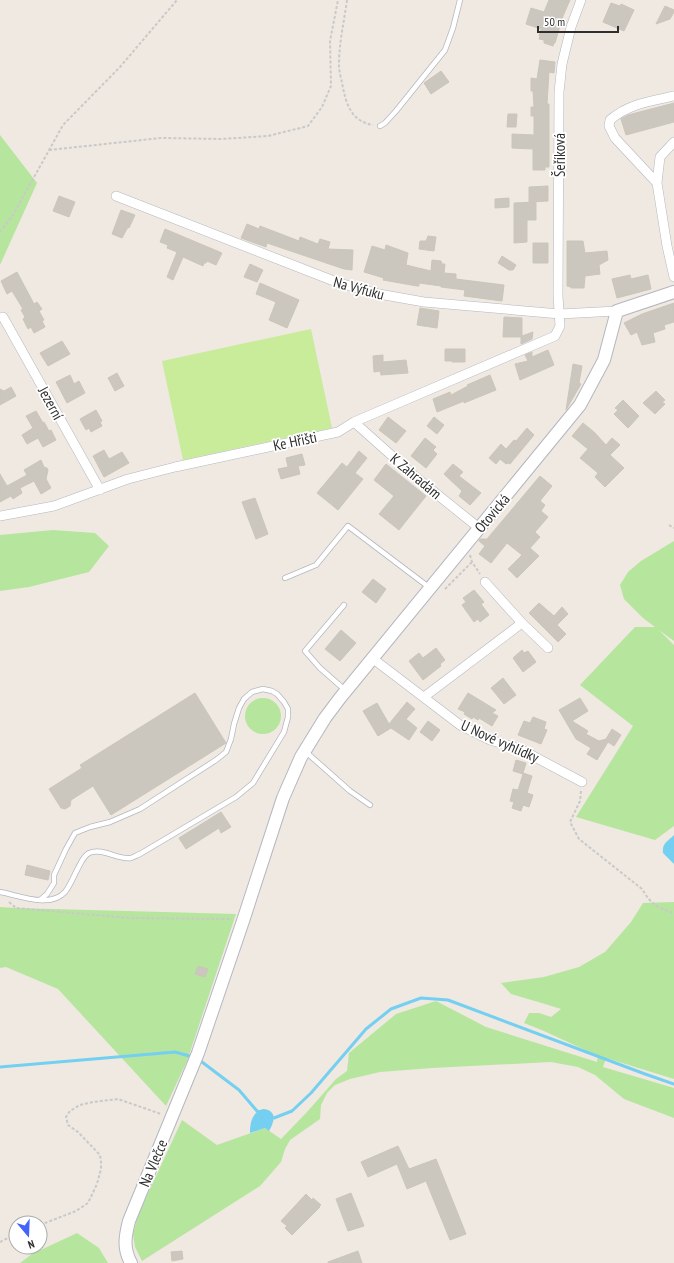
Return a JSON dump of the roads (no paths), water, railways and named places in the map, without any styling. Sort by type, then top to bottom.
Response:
[{"type":"street","name":"Šeříková","points":[[560,314],[558,296],[559,92],[562,64],[571,27],[581,0]]},
{"type":"street","points":[[657,183],[615,138],[610,126],[610,120],[619,112],[632,106],[674,96]]},
{"type":"street","points":[[674,142],[660,156],[657,183],[667,246],[674,278]]},
{"type":"street","name":"Na Výfuku","points":[[116,196],[339,283],[379,294],[424,302],[560,314],[617,311]]},
{"type":"street","points":[[617,311],[674,292]]},
{"type":"street","name":"Otovická","points":[[243,920],[283,798],[305,751],[324,718],[580,405],[604,360],[617,311]]},
{"type":"street","name":"Ke Hřišti","points":[[0,516],[54,506],[128,479],[175,466],[338,432],[354,422],[555,336],[560,326],[560,314]]},
{"type":"street","name":"Jezerní","points":[[3,317],[100,490]]},
{"type":"street","name":"K Zahradám","points":[[354,422],[418,479],[479,528]]},
{"type":"street","points":[[485,582],[522,623],[548,648]]},
{"type":"street","points":[[424,697],[522,623]]},
{"type":"street","name":"U Nové vyhlídky","points":[[372,658],[460,725],[490,740],[520,749],[582,782]]},
{"type":"street","name":"Na Vlečce","points":[[131,1263],[128,1258],[124,1240],[129,1221],[194,1064],[243,920]]},
{"type":"lane","points":[[380,126],[385,123],[396,111],[445,50],[453,28],[460,0]]},
{"type":"lane","points":[[285,578],[316,565],[348,526],[430,588]]},
{"type":"lane","points":[[343,695],[305,651],[344,605]]},
{"type":"lane","points":[[0,892],[31,900],[40,900],[48,900],[57,898],[64,892],[87,854],[96,851],[130,858],[140,854],[236,797],[254,783],[284,732],[288,717],[288,709],[284,702],[272,691],[263,689],[252,692],[244,699],[239,708],[226,752],[216,760],[140,809],[110,822],[90,827],[75,833],[54,875],[54,883],[48,894],[40,900]]},
{"type":"lane","points":[[305,751],[350,791],[370,805]]},
{"type":"water","points":[[674,835],[674,864],[663,853],[663,847]]},
{"type":"water","points":[[263,1109],[271,1111],[274,1117],[269,1131],[265,1128],[250,1133],[252,1118],[259,1110]]},
{"type":"waterway","points":[[271,1117],[274,1118],[292,1111],[311,1093],[366,1029],[391,1009],[421,998],[448,1000],[674,1084]]},
{"type":"waterway","points":[[0,1067],[175,1052],[193,1057]]},
{"type":"waterway","points":[[198,1059],[239,1090],[257,1111],[260,1112]]}]
